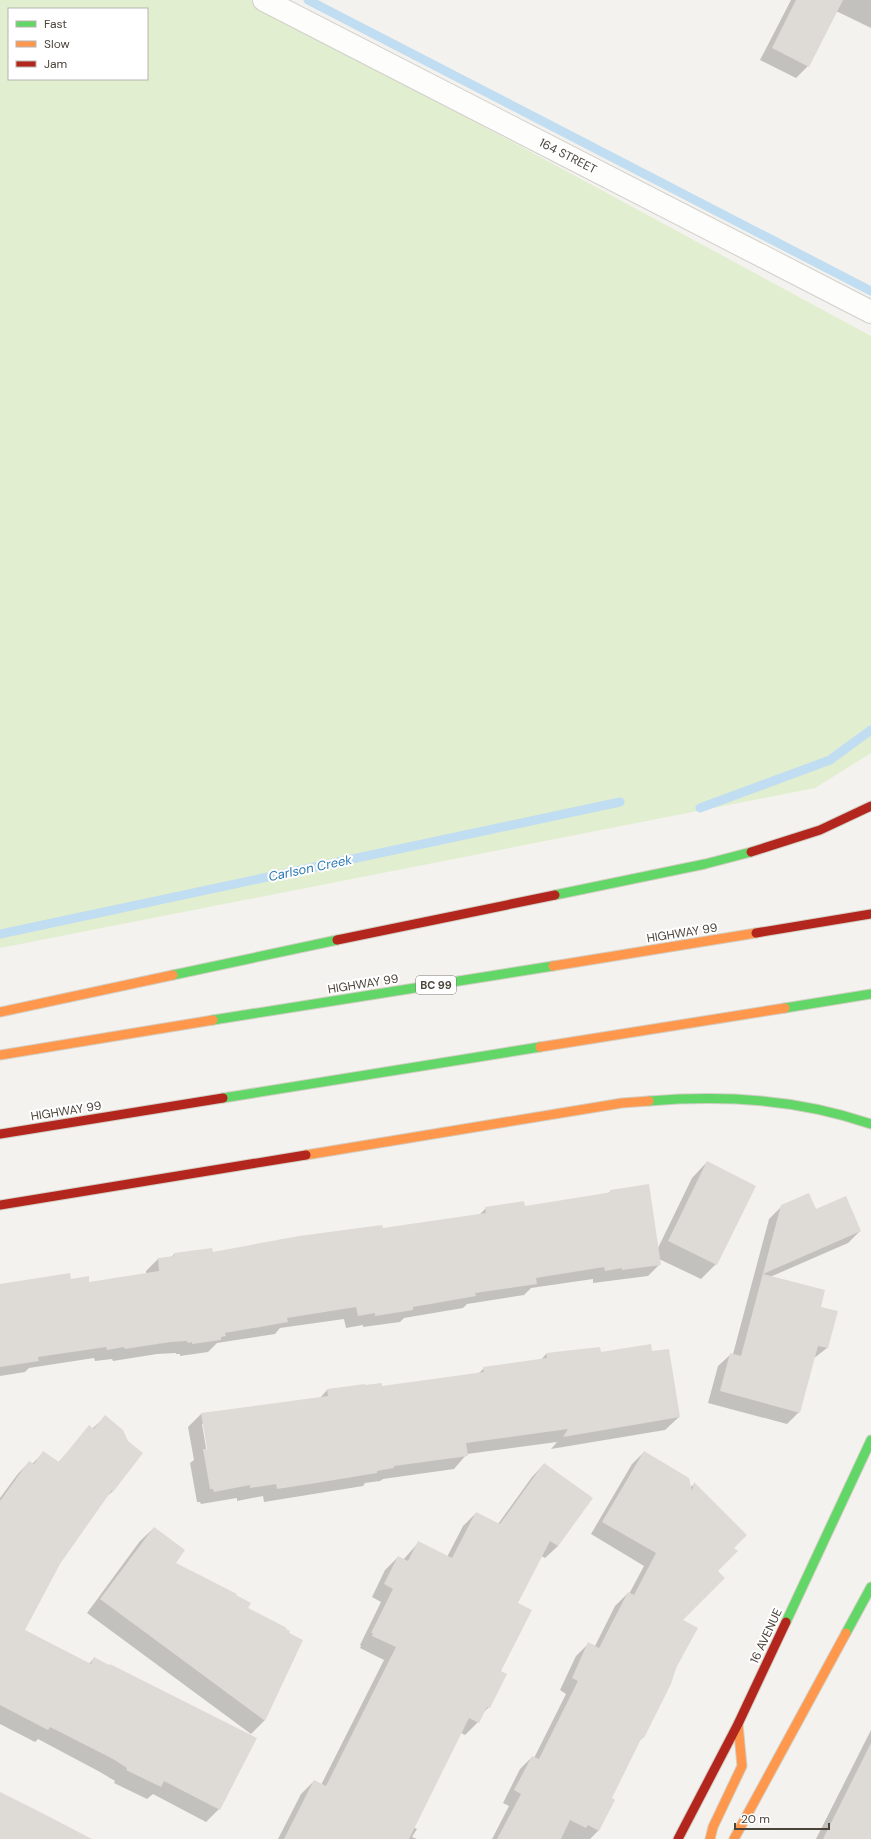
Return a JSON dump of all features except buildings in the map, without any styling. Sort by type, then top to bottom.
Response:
[{"type":"main road","points":[[0,1012],[705,864],[764,849],[820,830],[871,806]]},
{"type":"main road","name":"HIGHWAY 99","points":[[0,1055],[871,914]]},
{"type":"main road","name":"HIGHWAY 99","points":[[0,1134],[871,994]]},
{"type":"main road","points":[[0,1205],[622,1103],[671,1098],[718,1097],[764,1100],[802,1105],[871,1124]]},
{"type":"main road","name":"16 AVENUE","points":[[678,1839],[738,1724],[871,1440]]},
{"type":"main road","points":[[734,1839],[871,1587]]},
{"type":"main road","points":[[710,1839],[713,1827],[742,1766],[738,1724]]},
{"type":"street","name":"164 STREET","points":[[264,0],[871,312]]},
{"type":"green space","points":[[0,0],[250,0],[871,336],[871,753],[815,788],[0,948]]},
{"type":"waterway","points":[[308,0],[871,291]]},
{"type":"waterway","points":[[700,808],[830,760],[871,730]]},
{"type":"waterway","name":"Carlson Creek","points":[[0,934],[620,802]]},
{"type":"traffic: fast","points":[[555,895],[705,864],[751,852]]},
{"type":"traffic: fast","points":[[173,975],[337,940]]},
{"type":"traffic: fast","points":[[213,1020],[553,966]]},
{"type":"traffic: fast","points":[[785,1008],[871,994]]},
{"type":"traffic: fast","points":[[223,1098],[540,1047]]},
{"type":"traffic: fast","points":[[649,1101],[677,1099],[733,1099],[761,1101],[816,1109],[871,1124]]},
{"type":"traffic: fast","points":[[786,1622],[871,1440]]},
{"type":"traffic: fast","points":[[846,1633],[871,1587]]},
{"type":"traffic: slow","points":[[553,966],[756,933]]},
{"type":"traffic: slow","points":[[0,1012],[173,975]]},
{"type":"traffic: slow","points":[[540,1047],[785,1008]]},
{"type":"traffic: slow","points":[[0,1055],[213,1020]]},
{"type":"traffic: slow","points":[[306,1155],[622,1103],[649,1101]]},
{"type":"traffic: slow","points":[[734,1839],[846,1633]]},
{"type":"traffic: slow","points":[[710,1839],[713,1827],[742,1766],[738,1724]]},
{"type":"traffic: jam","points":[[751,852],[820,830],[871,806]]},
{"type":"traffic: jam","points":[[337,940],[555,895]]},
{"type":"traffic: jam","points":[[756,933],[871,914]]},
{"type":"traffic: jam","points":[[0,1134],[223,1098]]},
{"type":"traffic: jam","points":[[0,1205],[306,1155]]},
{"type":"traffic: jam","points":[[678,1839],[738,1724],[786,1622]]}]
